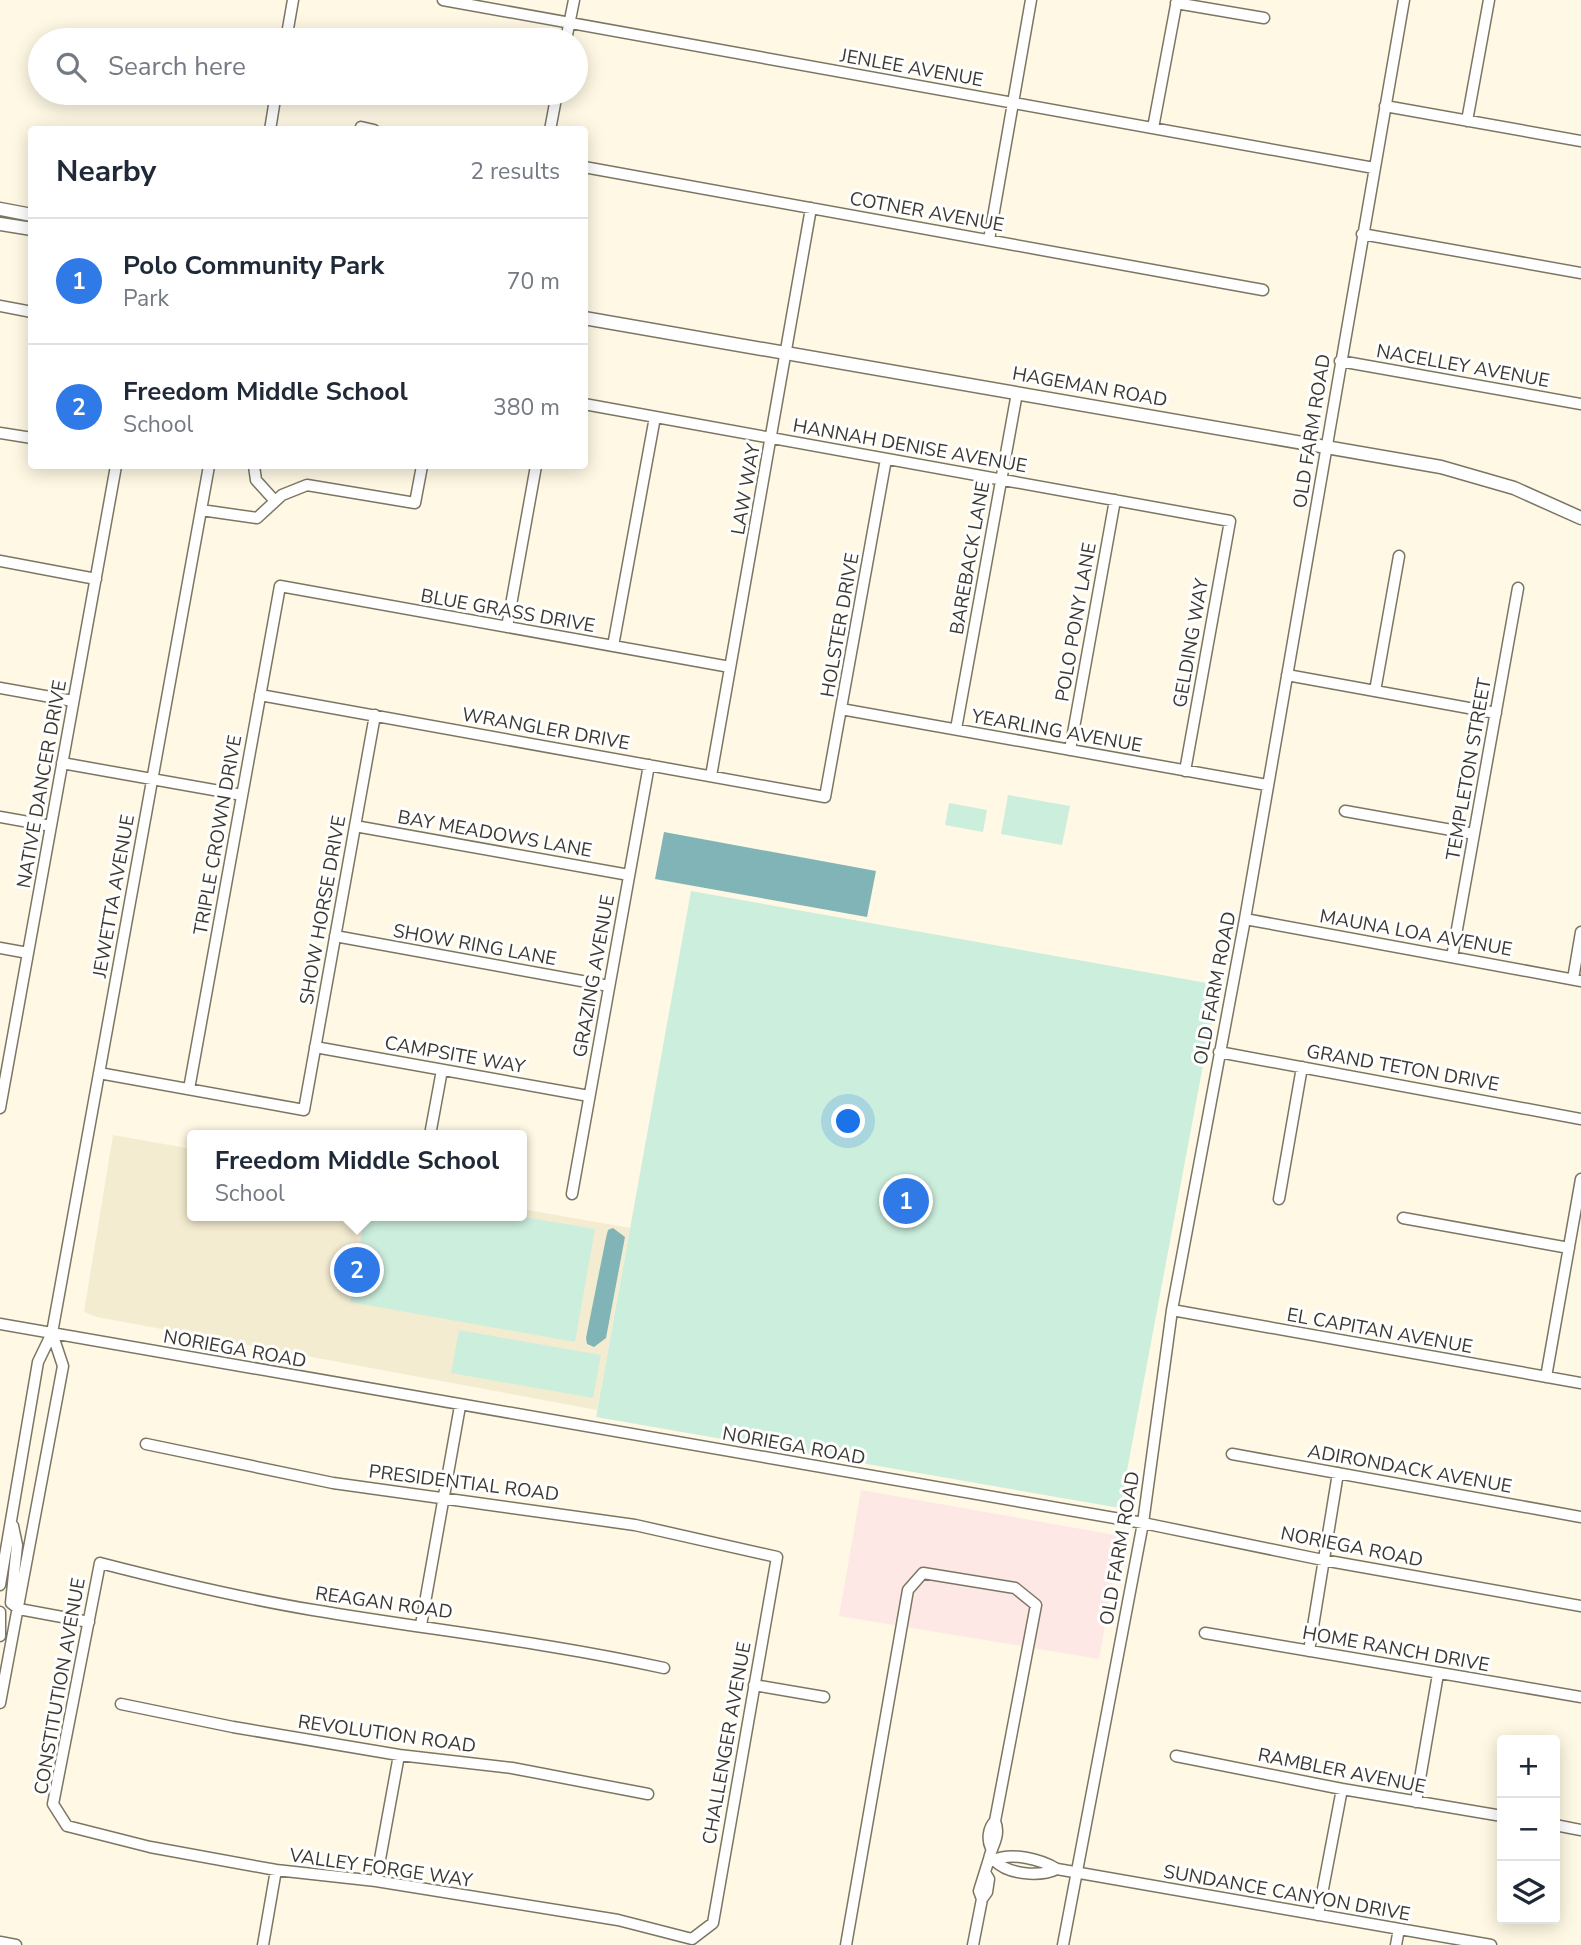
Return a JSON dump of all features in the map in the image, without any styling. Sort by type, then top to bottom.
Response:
[{"type":"main road","points":[[0,209],[28,214]]},
{"type":"main road","points":[[0,223],[28,228]]},
{"type":"main road","name":"HAGEMAN ROAD","points":[[588,319],[786,351],[1460,472],[1514,488],[1581,518]]},
{"type":"street","points":[[288,28],[293,0]]},
{"type":"street","name":"JENLEE AVENUE","points":[[443,0],[1374,168]]},
{"type":"street","points":[[569,28],[574,0]]},
{"type":"street","points":[[989,240],[1031,0]]},
{"type":"street","name":"OLD FARM ROAD","points":[[1063,1945],[1143,1523],[1172,1310],[1245,919],[1404,0]]},
{"type":"street","points":[[1467,121],[1489,0]]},
{"type":"street","points":[[1153,128],[1176,1],[1264,18]]},
{"type":"street","points":[[271,126],[274,105]]},
{"type":"street","points":[[552,126],[555,105]]},
{"type":"street","points":[[1385,106],[1581,141]]},
{"type":"street","name":"COTNER AVENUE","points":[[588,168],[1263,290]]},
{"type":"street","name":"LAW WAY","points":[[711,776],[811,208]]},
{"type":"street","points":[[1362,234],[1581,273]]},
{"type":"street","points":[[0,306],[28,311]]},
{"type":"street","name":"NACELLEY AVENUE","points":[[1340,361],[1581,404]]},
{"type":"street","name":"BAREBACK LANE","points":[[956,729],[1017,393]]},
{"type":"street","name":"HANNAH DENISE AVENUE","points":[[588,405],[1230,521]]},
{"type":"street","points":[[613,646],[655,417]]},
{"type":"street","points":[[0,433],[28,437]]},
{"type":"street","name":"HOLSTER DRIVE","points":[[825,797],[886,459]]},
{"type":"street","name":"NATIVE DANCER DRIVE","points":[[0,1108],[3,1079],[115,469]]},
{"type":"street","name":"JEWETTA AVENUE","points":[[0,1586],[38,1362],[52,1333],[208,469]]},
{"type":"street","points":[[254,469],[256,480],[275,502]]},
{"type":"street","points":[[201,510],[257,518],[293,489],[319,485],[415,503],[421,469]]},
{"type":"street","points":[[507,627],[535,469]]},
{"type":"street","name":"POLO PONY LANE","points":[[1070,750],[1115,500]]},
{"type":"street","name":"GELDING WAY","points":[[1185,771],[1230,521]]},
{"type":"street","points":[[1375,691],[1399,556]]},
{"type":"street","points":[[0,561],[96,579]]},
{"type":"street","name":"BLUE GRASS DRIVE","points":[[280,586],[730,667]]},
{"type":"street","name":"TRIPLE CROWN DRIVE","points":[[189,1089],[280,586]]},
{"type":"street","name":"TEMPLETON STREET","points":[[1452,957],[1518,588]]},
{"type":"street","points":[[1287,675],[1496,713]]},
{"type":"street","points":[[0,688],[73,701]]},
{"type":"street","name":"WRANGLER DRIVE","points":[[260,695],[825,797]]},
{"type":"street","name":"YEARLING AVENUE","points":[[841,709],[1267,785]]},
{"type":"street","name":"SHOW HORSE DRIVE","points":[[189,1089],[304,1110],[375,715]]},
{"type":"street","points":[[62,763],[242,795]]},
{"type":"street","name":"GRAZING AVENUE","points":[[572,1194],[649,765]]},
{"type":"street","points":[[1345,811],[1474,834]]},
{"type":"street","points":[[0,817],[51,826]]},
{"type":"street","name":"BAY MEADOWS LANE","points":[[355,826],[629,875]]},
{"type":"street","name":"MAUNA LOA AVENUE","points":[[1245,919],[1577,980]]},
{"type":"street","points":[[1577,980],[1581,932]]},
{"type":"street","name":"SHOW RING LANE","points":[[335,936],[609,986]]},
{"type":"street","points":[[0,948],[28,953]]},
{"type":"street","name":"CAMPSITE WAY","points":[[315,1047],[589,1096]]},
{"type":"street","name":"GRAND TETON DRIVE","points":[[1219,1052],[1581,1119]]},
{"type":"street","points":[[1279,1199],[1302,1067]]},
{"type":"street","points":[[431,1130],[442,1070]]},
{"type":"street","points":[[99,1073],[189,1089]]},
{"type":"street","points":[[1546,1377],[1581,1179]]},
{"type":"street","points":[[1403,1218],[1569,1248]]},
{"type":"street","name":"EL CAPITAN AVENUE","points":[[1172,1310],[1581,1383]]},
{"type":"street","name":"NORIEGA ROAD","points":[[0,1324],[1143,1523],[1323,1560],[1581,1606]]},
{"type":"street","name":"JEWETTA AVENUE","points":[[0,1703],[63,1366],[52,1333]]},
{"type":"street","points":[[421,1625],[460,1406]]},
{"type":"street","name":"PRESIDENTIAL ROAD","points":[[146,1444],[262,1470],[635,1525],[777,1557]]},
{"type":"street","name":"ADIRONDACK AVENUE","points":[[1232,1454],[1581,1517]]},
{"type":"street","points":[[1309,1651],[1338,1473]]},
{"type":"street","points":[[12,1520],[17,1545],[10,1599],[19,1609],[89,1622]]},
{"type":"street","name":"CHALLENGER AVENUE","points":[[702,1931],[713,1923],[777,1557]]},
{"type":"street","name":"REAGAN ROAD","points":[[100,1563],[241,1597],[576,1649],[664,1668]]},
{"type":"street","name":"CONSTITUTION AVENUE","points":[[60,1815],[53,1804],[100,1563]]},
{"type":"street","points":[[846,1945],[908,1590],[923,1573],[1015,1588],[1035,1605],[995,1821],[998,1828],[996,1843],[986,1874],[981,1878],[979,1891],[982,1899],[973,1945]]},
{"type":"street","points":[[0,1612],[0,1636]]},
{"type":"street","name":"HOME RANCH DRIVE","points":[[1205,1633],[1581,1697]]},
{"type":"street","points":[[1416,1802],[1438,1674]]},
{"type":"street","points":[[754,1685],[824,1697]]},
{"type":"street","name":"REVOLUTION ROAD","points":[[121,1704],[399,1755],[512,1768],[648,1794]]},
{"type":"street","points":[[376,1881],[399,1755]]},
{"type":"street","name":"RAMBLER AVENUE","points":[[1176,1756],[1342,1789],[1497,1815]]},
{"type":"street","points":[[1318,1915],[1342,1789]]},
{"type":"street","name":"VALLEY FORGE WAY","points":[[60,1815],[67,1826],[150,1847],[275,1870],[376,1881],[618,1920],[692,1939],[702,1931]]},
{"type":"street","points":[[1560,1826],[1581,1830]]},
{"type":"street","name":"SUNDANCE CANYON DRIVE","points":[[991,1856],[1005,1855],[1046,1863],[1057,1869],[1491,1945]]},
{"type":"street","points":[[263,1945],[275,1870]]},
{"type":"street","points":[[1396,1945],[1399,1929]]},
{"type":"street","points":[[0,1942],[16,1945]]},
{"type":"shaded area","points":[[113,1135],[187,1148],[187,1221],[527,1221],[527,1210],[630,1228],[597,1410],[97,1317],[84,1312]]},
{"type":"shaded area","points":[[861,1490],[1121,1536],[1099,1659],[839,1616]]},
{"type":"green space","points":[[1008,795],[1070,806],[1062,845],[1001,834]]},
{"type":"green space","points":[[949,803],[987,810],[983,832],[945,825]]},
{"type":"green space","points":[[691,891],[1218,985],[1120,1508],[596,1417]]},
{"type":"green space","points":[[527,1218],[595,1229],[575,1342],[350,1302],[364,1221],[527,1221]]},
{"type":"green space","points":[[459,1330],[601,1355],[593,1398],[451,1373]]},
{"type":"water","points":[[664,832],[876,871],[867,917],[655,879]]},
{"type":"water","points":[[613,1228],[625,1237],[606,1338],[594,1347],[587,1344],[586,1338],[606,1238],[608,1230]]},
{"type":"place","name":"Polo Community Park","points":[[906,1201]]},
{"type":"place","name":"Freedom Middle School","points":[[357,1270]]}]
